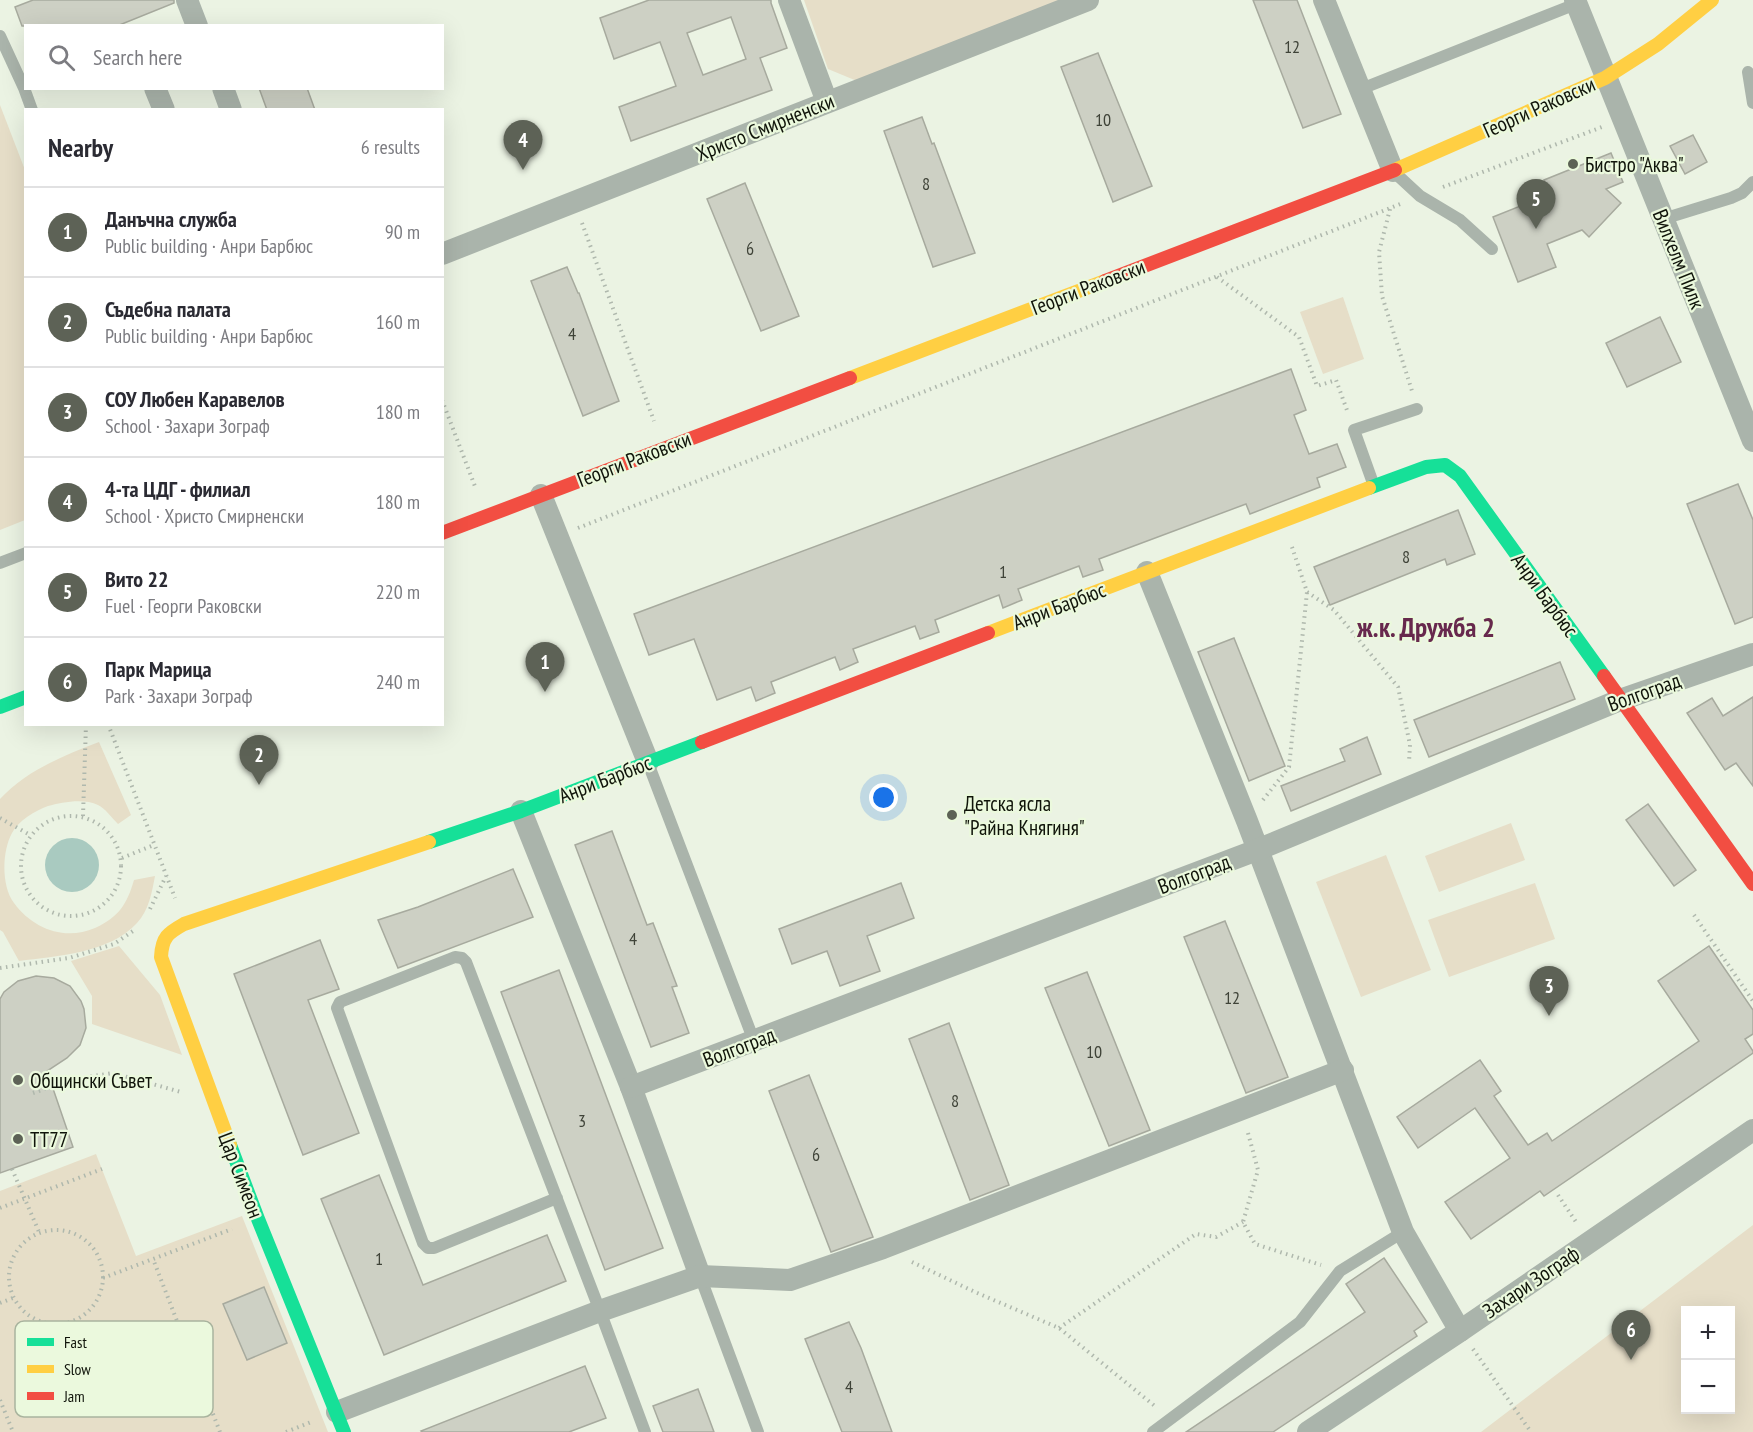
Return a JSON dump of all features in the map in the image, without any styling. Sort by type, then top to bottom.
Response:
[{"type":"street","points":[[187,0],[193,24]]},
{"type":"street","points":[[789,0],[827,102]]},
{"type":"street","name":"Христо Смирненски","points":[[444,253],[1088,0]]},
{"type":"street","points":[[1324,0],[1393,171]]},
{"type":"street","name":"Георги Раковски","points":[[444,532],[1393,171],[1605,78],[1658,44],[1712,0]]},
{"type":"street","name":"Вилхелм Пилк","points":[[1575,2],[1753,441]]},
{"type":"street","points":[[156,90],[163,108]]},
{"type":"street","points":[[224,90],[230,108]]},
{"type":"street","name":"Анри Барбюс","points":[[184,924],[521,811],[1426,467],[1445,465],[1460,476],[1753,884]]},
{"type":"street","points":[[541,495],[648,762]]},
{"type":"street","points":[[1148,572],[1247,821],[1403,1232],[1460,1331]]},
{"type":"street","name":"Волгоград","points":[[631,1087],[1257,850],[1620,700],[1753,654]]},
{"type":"street","points":[[0,707],[24,698]]},
{"type":"street","points":[[521,811],[631,1087],[700,1276]]},
{"type":"street","name":"Цар Симеон","points":[[184,924],[168,934],[161,943],[161,957],[258,1219],[340,1422]]},
{"type":"street","points":[[340,1422],[600,1311],[700,1276],[790,1280],[883,1248],[1342,1070]]},
{"type":"street","name":"Захари Зограф","points":[[1308,1432],[1753,1130]]},
{"type":"lane","points":[[1361,89],[1575,2]]},
{"type":"lane","points":[[0,36],[24,85]]},
{"type":"lane","points":[[1748,72],[1753,103]]},
{"type":"lane","points":[[26,90],[31,108]]},
{"type":"lane","points":[[1393,171],[1420,196],[1460,220],[1492,249]]},
{"type":"lane","points":[[1663,219],[1742,194],[1753,182]]},
{"type":"lane","points":[[1374,487],[1354,430],[1418,409]]},
{"type":"lane","points":[[0,563],[24,554]]},
{"type":"lane","points":[[648,762],[754,1041]]},
{"type":"lane","points":[[557,1198],[434,1248],[428,1248],[423,1243],[337,1008],[340,1002],[455,957],[462,957],[466,962],[557,1198],[645,1432]]},
{"type":"lane","points":[[1153,1432],[1300,1322],[1340,1270],[1403,1232]]},
{"type":"lane","points":[[700,1276],[758,1432]]},
{"type":"path","points":[[558,536],[1420,196],[1622,119]]},
{"type":"path","points":[[575,202],[664,448]]},
{"type":"path","points":[[1390,208],[1379,252],[1382,296],[1418,409]]},
{"type":"path","points":[[1217,276],[1299,337],[1317,386],[1336,380],[1354,430]]},
{"type":"path","points":[[444,405],[486,516]]},
{"type":"path","points":[[1247,821],[1289,767],[1307,592],[1284,521]]},
{"type":"path","points":[[1307,592],[1334,610],[1398,687],[1410,745],[1407,788]]},
{"type":"path","points":[[83,816],[86,726]]},
{"type":"path","points":[[109,726],[184,924]]},
{"type":"path","points":[[64,815],[83,816],[101,825],[115,839],[122,858],[120,878],[112,896],[97,909],[78,916],[58,915],[41,906],[27,892],[21,873],[22,853],[30,835],[45,822],[64,815]]},
{"type":"path","points":[[0,818],[30,835]]},
{"type":"path","points":[[122,858],[154,845]]},
{"type":"path","points":[[146,916],[166,876]]},
{"type":"path","points":[[1694,915],[1753,1001]]},
{"type":"path","points":[[0,968],[69,958],[114,944],[140,926]]},
{"type":"path","points":[[33,1093],[74,1079],[113,1072],[213,1102]]},
{"type":"path","points":[[1242,1109],[1258,1170],[1243,1222],[1255,1244],[1340,1270]]},
{"type":"path","points":[[12,1168],[39,1232]]},
{"type":"path","points":[[0,1208],[102,1169]]},
{"type":"path","points":[[1558,1194],[1590,1242]]},
{"type":"path","points":[[104,1278],[258,1219]]},
{"type":"path","points":[[1059,1328],[1196,1234],[1216,1237],[1243,1222]]},
{"type":"path","points":[[37,1321],[23,1312],[13,1298],[8,1279],[11,1259],[22,1243],[39,1232],[57,1229],[76,1233],[91,1244],[100,1260],[104,1278],[100,1296],[89,1311],[74,1321]]},
{"type":"path","points":[[883,1248],[975,1292],[1059,1328],[1171,1419]]},
{"type":"path","points":[[153,1259],[177,1321]]},
{"type":"path","points":[[0,1303],[13,1298]]},
{"type":"path","points":[[1460,1331],[1531,1432]]},
{"type":"path","points":[[0,1400],[13,1432]]},
{"type":"path","points":[[213,1414],[220,1432]]},
{"type":"shaded area","points":[[804,0],[1066,0],[857,81],[828,69]]},
{"type":"shaded area","points":[[0,105],[24,167],[24,520],[0,530]]},
{"type":"shaded area","points":[[1343,297],[1364,359],[1323,374],[1300,312]]},
{"type":"shaded area","points":[[99,742],[131,815],[118,824],[101,806],[80,801],[54,805],[33,813],[19,824],[9,840],[4,868],[7,887],[14,903],[30,920],[61,933],[84,932],[103,924],[121,909],[134,880],[155,876],[149,901],[137,923],[113,941],[82,951],[19,961],[0,930],[0,799],[34,772]]},
{"type":"shaded area","points":[[1511,823],[1525,860],[1439,892],[1425,856]]},
{"type":"shaded area","points":[[1386,855],[1431,970],[1361,997],[1316,882]]},
{"type":"shaded area","points":[[1535,883],[1555,939],[1449,977],[1428,920]]},
{"type":"shaded area","points":[[119,946],[160,995],[182,1055],[92,1024],[92,996],[71,961]]},
{"type":"shaded area","points":[[96,1154],[136,1256],[242,1216],[328,1432],[0,1432],[0,1191]]},
{"type":"shaded area","points":[[1753,1225],[1753,1432],[1481,1432]]},
{"type":"water","points":[[72,838],[82,840],[91,846],[97,855],[99,865],[97,875],[91,884],[82,890],[72,892],[62,890],[53,884],[47,875],[45,865],[47,855],[53,846],[62,840]]},
{"type":"building","points":[[33,0],[174,0],[174,3],[122,24],[24,24],[22,26],[15,7]]},
{"type":"building","points":[[649,0],[771,0],[787,48],[760,58],[772,90],[631,141],[619,107],[676,86],[660,42],[614,59],[600,18]],"holes":[[[731,17],[746,59],[703,75],[687,33]]]},
{"type":"building","points":[[1253,0],[1297,0],[1341,114],[1303,128]]},
{"type":"building","points":[[1098,53],[1152,186],[1113,202],[1061,67]]},
{"type":"building","points":[[260,90],[308,90],[314,108],[266,108]]},
{"type":"building","points":[[922,117],[975,253],[933,267],[884,131]]},
{"type":"building","points":[[1693,135],[1707,162],[1685,174],[1670,146]]},
{"type":"building","points":[[1611,153],[1623,182],[1606,189],[1621,203],[1589,237],[1582,230],[1547,244],[1556,267],[1518,282],[1493,217],[1550,194],[1544,180]]},
{"type":"building","points":[[745,183],[799,316],[761,331],[707,199]]},
{"type":"building","points":[[567,267],[619,401],[583,416],[531,281]]},
{"type":"building","points":[[1660,317],[1681,362],[1627,387],[1606,343]]},
{"type":"building","points":[[1291,369],[1306,410],[1294,415],[1309,454],[1337,444],[1346,467],[1317,478],[1320,487],[1250,514],[1246,504],[1099,559],[1103,570],[1083,577],[1079,566],[1018,589],[1022,600],[1003,608],[999,595],[935,620],[939,632],[920,639],[915,626],[853,649],[858,662],[840,670],[835,657],[771,682],[775,693],[756,701],[751,687],[717,700],[694,639],[649,655],[634,614]]},
{"type":"building","points":[[1738,484],[1753,520],[1753,617],[1735,624],[1687,504]]},
{"type":"building","points":[[1458,510],[1475,554],[1447,565],[1445,559],[1330,605],[1314,567]]},
{"type":"building","points":[[1234,638],[1285,766],[1249,781],[1198,652]]},
{"type":"building","points":[[1560,662],[1575,699],[1429,757],[1414,720]]},
{"type":"building","points":[[1753,697],[1753,786],[1736,763],[1725,770],[1687,713],[1712,698],[1723,716]]},
{"type":"building","points":[[1367,737],[1381,774],[1291,811],[1281,786],[1345,761],[1340,749]]},
{"type":"building","points":[[1648,804],[1696,870],[1674,886],[1626,820]]},
{"type":"building","points":[[612,831],[647,925],[653,923],[677,986],[672,987],[689,1033],[651,1047],[575,845]]},
{"type":"building","points":[[513,869],[533,917],[398,968],[378,920],[418,907]]},
{"type":"building","points":[[901,883],[914,918],[867,936],[880,971],[840,986],[827,951],[792,964],[779,929]]},
{"type":"building","points":[[1225,921],[1288,1077],[1246,1093],[1184,937]]},
{"type":"building","points":[[320,940],[339,989],[308,1000],[359,1133],[303,1155],[234,974]]},
{"type":"building","points":[[1709,946],[1753,1010],[1753,1034],[1745,1039],[1753,1053],[1544,1196],[1540,1191],[1471,1239],[1445,1202],[1510,1158],[1475,1108],[1418,1148],[1397,1117],[1480,1060],[1501,1091],[1494,1096],[1528,1145],[1547,1133],[1552,1141],[1699,1041],[1658,981]]},
{"type":"building","points":[[559,970],[663,1248],[605,1270],[501,992]]},
{"type":"building","points":[[1087,972],[1150,1130],[1109,1146],[1045,988]]},
{"type":"building","name":"Общински Съвет","points":[[36,976],[54,978],[70,986],[84,1009],[86,1028],[80,1045],[67,1058],[47,1071],[73,1147],[0,1173],[0,999],[4,992],[18,981]]},
{"type":"building","points":[[949,1023],[1009,1185],[970,1200],[909,1039]]},
{"type":"building","points":[[809,1075],[873,1237],[831,1252],[769,1091]]},
{"type":"building","points":[[379,1175],[423,1285],[547,1235],[566,1281],[384,1355],[321,1199]]},
{"type":"building","points":[[1384,1258],[1427,1322],[1414,1331],[1417,1336],[1273,1432],[1186,1432],[1365,1312],[1346,1284]]},
{"type":"building","points":[[264,1287],[287,1343],[247,1360],[223,1304]]},
{"type":"building","points":[[849,1322],[892,1432],[842,1432],[805,1339]]},
{"type":"building","points":[[585,1366],[606,1418],[569,1432],[421,1431]]},
{"type":"building","points":[[698,1389],[714,1432],[663,1432],[653,1406]]},
{"type":"traffic: fast","points":[[1369,488],[1426,467],[1445,465],[1460,476],[1604,676]]},
{"type":"traffic: fast","points":[[0,707],[24,698]]},
{"type":"traffic: fast","points":[[429,842],[521,811],[702,742]]},
{"type":"traffic: fast","points":[[230,1145],[344,1432]]},
{"type":"traffic: slow","points":[[1395,170],[1605,78],[1658,44],[1712,0]]},
{"type":"traffic: slow","points":[[850,378],[1105,281]]},
{"type":"traffic: slow","points":[[988,633],[1369,488]]},
{"type":"traffic: slow","points":[[230,1145],[161,957],[164,940],[184,924],[429,842]]},
{"type":"traffic: jam","points":[[1105,281],[1395,170]]},
{"type":"traffic: jam","points":[[444,532],[850,378]]},
{"type":"traffic: jam","points":[[702,742],[988,633]]},
{"type":"traffic: jam","points":[[1604,676],[1753,884]]},
{"type":"place","name":"Бистро \"Аква\"","points":[[1573,164]]},
{"type":"place","name":"4-та ЦДГ - филиал","points":[[523,170]]},
{"type":"place","name":"Вито 22","points":[[1536,229]]},
{"type":"place","name":"Данъчна служба","points":[[545,692]]},
{"type":"place","name":"Съдебна палата","points":[[259,785]]},
{"type":"place","name":"Детска ясла \"Райна Княгиня\"","points":[[952,815]]},
{"type":"place","name":"СОУ Любен Каравелов","points":[[1549,1016]]},
{"type":"place","name":"Общински Съвет","points":[[18,1080]]},
{"type":"place","name":"TT77","points":[[18,1139]]},
{"type":"place","name":"Парк Марица","points":[[1631,1360]]},
{"type":"district","name":"ж.к. Дружба 2","points":[[1426,627]]}]
